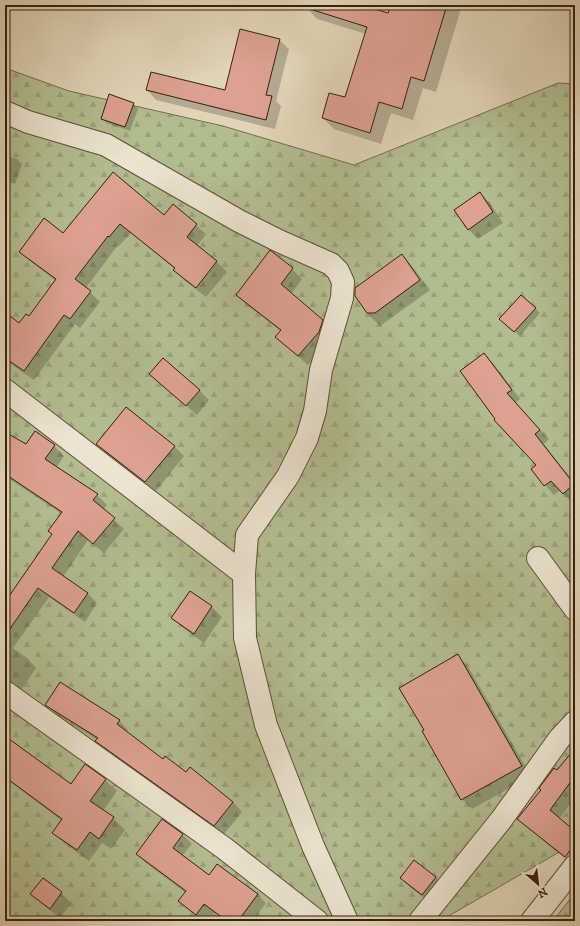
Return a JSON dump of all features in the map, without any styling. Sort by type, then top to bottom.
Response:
[{"type":"street","points":[[5,112],[28,122],[106,145],[239,221],[278,241],[331,264],[338,271],[343,282],[342,298],[321,370],[315,411],[307,438],[288,476],[246,535],[244,574],[246,638],[266,725],[313,846],[347,921]]},
{"type":"street","points":[[5,390],[244,574]]},
{"type":"street","points":[[538,558],[575,609]]},
{"type":"street","points":[[5,692],[224,848],[317,921]]},
{"type":"street","points":[[420,921],[501,820],[560,738],[575,722]]},
{"type":"street","points":[[532,921],[575,866]]},
{"type":"green space","points":[[5,68],[69,91],[223,126],[354,165],[558,83],[575,84],[575,843],[440,921],[5,921]]},
{"type":"green space","points":[[575,893],[575,921],[553,921]]},
{"type":"building","points":[[313,5],[362,5],[388,13],[391,5],[447,5],[424,81],[411,77],[402,109],[379,102],[370,133],[322,118],[329,93],[345,97],[367,27],[313,10]]},
{"type":"building","points":[[240,29],[280,39],[266,95],[272,96],[266,120],[146,90],[151,72],[225,90]]},
{"type":"building","points":[[109,94],[134,103],[125,127],[101,119]]},
{"type":"building","points":[[113,172],[164,215],[173,204],[197,224],[187,237],[217,261],[196,288],[173,270],[175,268],[120,224],[109,237],[108,236],[75,279],[91,291],[70,319],[64,315],[24,371],[5,358],[5,312],[19,323],[26,314],[29,316],[56,279],[19,252],[44,218],[63,233]]},
{"type":"building","points":[[480,192],[493,212],[468,230],[454,210]]},
{"type":"building","points":[[270,250],[293,268],[281,284],[323,320],[319,332],[298,356],[275,337],[281,330],[236,295]]},
{"type":"building","points":[[402,254],[420,280],[375,313],[367,313],[355,296],[355,288]]},
{"type":"building","points":[[521,295],[536,308],[514,332],[499,319]]},
{"type":"building","points":[[484,353],[512,390],[507,393],[540,430],[535,434],[574,484],[563,494],[551,481],[544,486],[531,469],[536,465],[494,420],[495,419],[460,371]]},
{"type":"building","points":[[163,358],[200,390],[186,406],[149,374]]},
{"type":"building","points":[[126,407],[175,446],[145,482],[96,444]]},
{"type":"building","points":[[35,431],[55,445],[45,459],[98,494],[93,500],[115,518],[93,544],[78,531],[52,568],[88,593],[74,613],[38,588],[5,636],[5,602],[52,534],[48,531],[62,512],[5,474],[5,432],[26,444]]},
{"type":"building","points":[[190,591],[212,606],[194,634],[171,618]]},
{"type":"building","points":[[458,654],[522,766],[461,800],[422,731],[424,730],[399,688]]},
{"type":"building","points":[[60,682],[120,720],[117,724],[163,759],[165,756],[186,772],[190,767],[233,802],[214,826],[95,741],[98,738],[45,705]]},
{"type":"building","points":[[5,736],[71,784],[85,764],[106,779],[90,801],[114,817],[99,839],[90,832],[77,850],[52,833],[62,819],[5,777]]},
{"type":"building","points":[[572,752],[575,754],[575,776],[550,810],[575,831],[575,844],[565,857],[517,819],[541,790],[539,788],[554,768],[557,770]]},
{"type":"building","points":[[162,819],[183,834],[173,848],[209,875],[217,864],[258,894],[238,921],[227,921],[204,904],[196,915],[178,901],[186,891],[136,854]]},
{"type":"building","points":[[414,860],[436,877],[422,895],[400,878]]},
{"type":"building","points":[[43,878],[62,892],[50,909],[30,894]]}]
